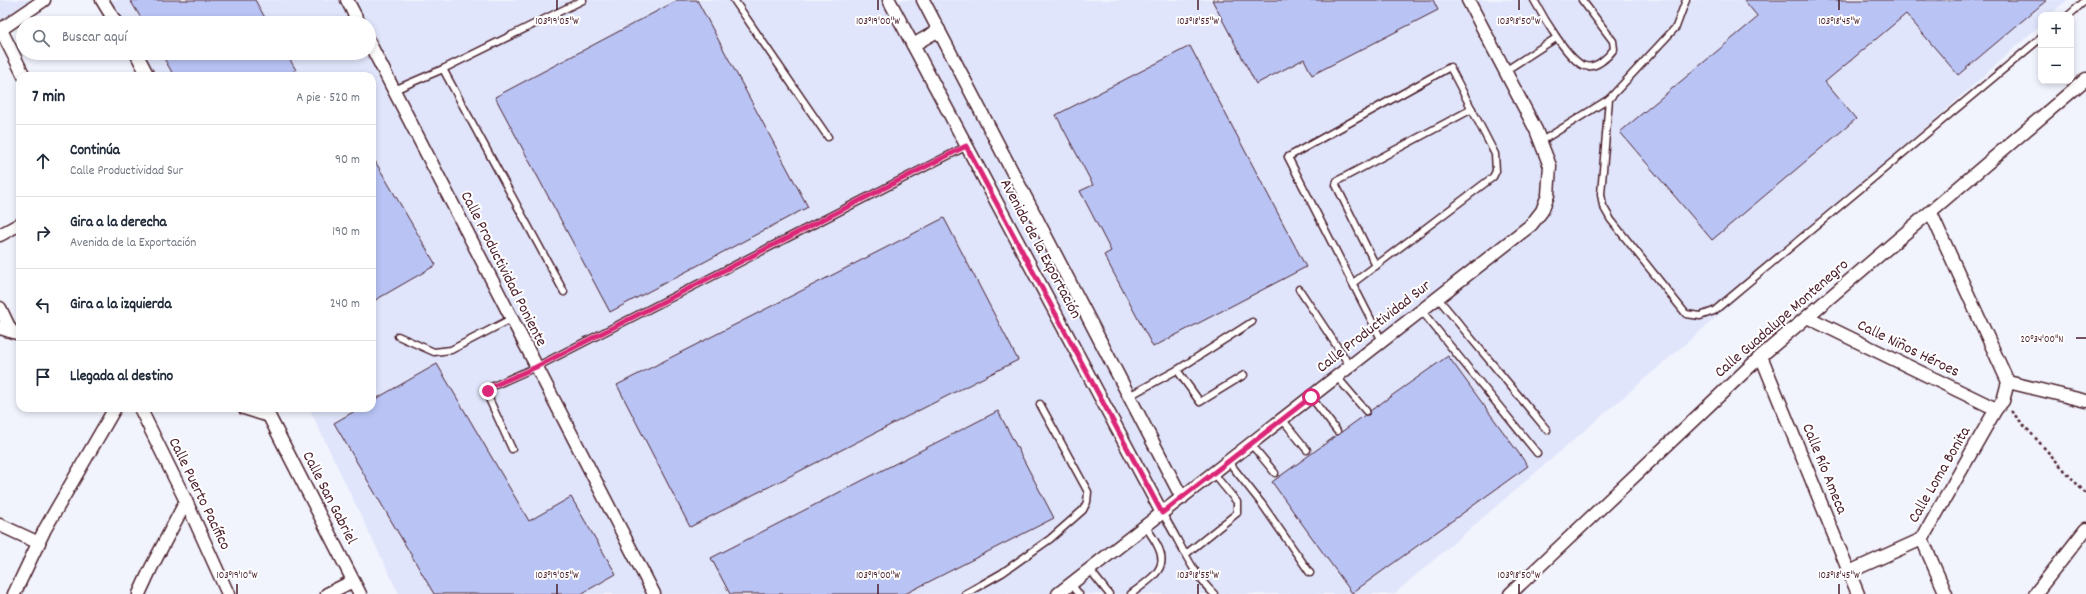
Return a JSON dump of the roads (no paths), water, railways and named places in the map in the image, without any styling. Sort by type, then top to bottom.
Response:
[{"type":"street","points":[[21,16],[44,0]]},
{"type":"street","points":[[102,0],[112,16]]},
{"type":"street","points":[[347,0],[352,16]]},
{"type":"street","name":"Avenida de la Exportación","points":[[889,0],[1162,513]]},
{"type":"street","name":"Avenida de la Exportación","points":[[923,0],[1182,498]]},
{"type":"street","name":"Calle Productividad Sur","points":[[1058,594],[1337,377],[1437,297],[1532,225],[1542,211],[1548,195],[1550,166],[1536,130],[1468,0]]},
{"type":"street","points":[[16,19],[0,30],[22,72]]},
{"type":"street","points":[[913,45],[939,30]]},
{"type":"street","name":"Calle Productividad Poniente","points":[[376,55],[654,594]]},
{"type":"street","points":[[140,60],[146,72]]},
{"type":"street","name":"Calle Guadalupe Montenegro","points":[[1510,594],[1761,356],[1931,213],[2086,79]]},
{"type":"street","points":[[1931,213],[2008,382],[2085,401]]},
{"type":"street","points":[[0,235],[16,226]]},
{"type":"street","points":[[0,308],[10,331]]},
{"type":"street","name":"Calle Niños Héroes","points":[[1806,317],[1999,405]]},
{"type":"street","name":"Calle Río Ameca","points":[[1761,356],[1858,594]]},
{"type":"street","name":"Calle Loma Bonita","points":[[1849,572],[1922,539],[1999,405],[2008,382]]},
{"type":"street","points":[[14,594],[39,543],[112,412]]},
{"type":"street","name":"Calle Puerto Pacífico","points":[[142,412],[186,501],[228,594]]},
{"type":"street","name":"Calle San Gabriel","points":[[256,412],[269,416],[360,594]]},
{"type":"street","points":[[139,594],[186,501]]},
{"type":"street","points":[[0,525],[39,543]]},
{"type":"street","points":[[2035,594],[2086,529]]},
{"type":"street","points":[[1922,539],[1946,594]]},
{"type":"street","points":[[327,594],[353,581]]},
{"type":"lane","points":[[394,90],[443,69],[583,0]]},
{"type":"lane","points":[[734,0],[828,137]]},
{"type":"lane","points":[[1534,0],[1556,38],[1578,62],[1585,66],[1594,66],[1614,49],[1613,41],[1582,0]]},
{"type":"lane","points":[[1540,142],[1609,99],[1676,27],[1686,0]]},
{"type":"lane","points":[[2072,12],[2086,0]]},
{"type":"lane","points":[[1505,71],[1556,38]]},
{"type":"lane","points":[[1609,99],[1601,194],[1603,206],[1611,220],[1686,314],[1700,316],[1714,311],[2038,41]]},
{"type":"lane","points":[[1353,283],[1493,177],[1496,171],[1496,154],[1450,67],[1288,157],[1382,341]]},
{"type":"lane","points":[[443,69],[564,292]]},
{"type":"lane","points":[[1376,266],[1336,185],[1337,181],[1472,109]]},
{"type":"lane","points":[[512,448],[490,401],[488,391],[491,387],[536,367],[966,146]]},
{"type":"lane","points":[[1299,289],[1350,366]]},
{"type":"lane","points":[[1437,297],[1547,430]]},
{"type":"lane","points":[[1421,310],[1537,453]]},
{"type":"lane","points":[[398,336],[434,352],[441,352],[451,350],[511,319]]},
{"type":"lane","points":[[1130,396],[1177,370],[1252,322]]},
{"type":"lane","points":[[1177,370],[1200,402],[1244,375]]},
{"type":"lane","points":[[1337,377],[1366,411]]},
{"type":"lane","points":[[1311,397],[1337,431]]},
{"type":"lane","points":[[965,594],[1002,573],[1050,539],[1083,510],[1088,502],[1088,492],[1040,404]]},
{"type":"lane","points":[[1282,419],[1307,450]]},
{"type":"lane","points":[[1251,444],[1275,473]]},
{"type":"lane","points":[[1228,461],[1262,504],[1310,573]]},
{"type":"lane","points":[[1186,554],[1237,513],[1237,502],[1213,473]]},
{"type":"lane","points":[[1162,513],[1201,582],[1214,594]]},
{"type":"lane","points":[[1131,594],[1156,576],[1161,566],[1162,558],[1159,545],[1145,526]]},
{"type":"lane","points":[[1090,570],[1109,594]]},
{"type":"lane","points":[[1071,584],[1079,594]]}]
